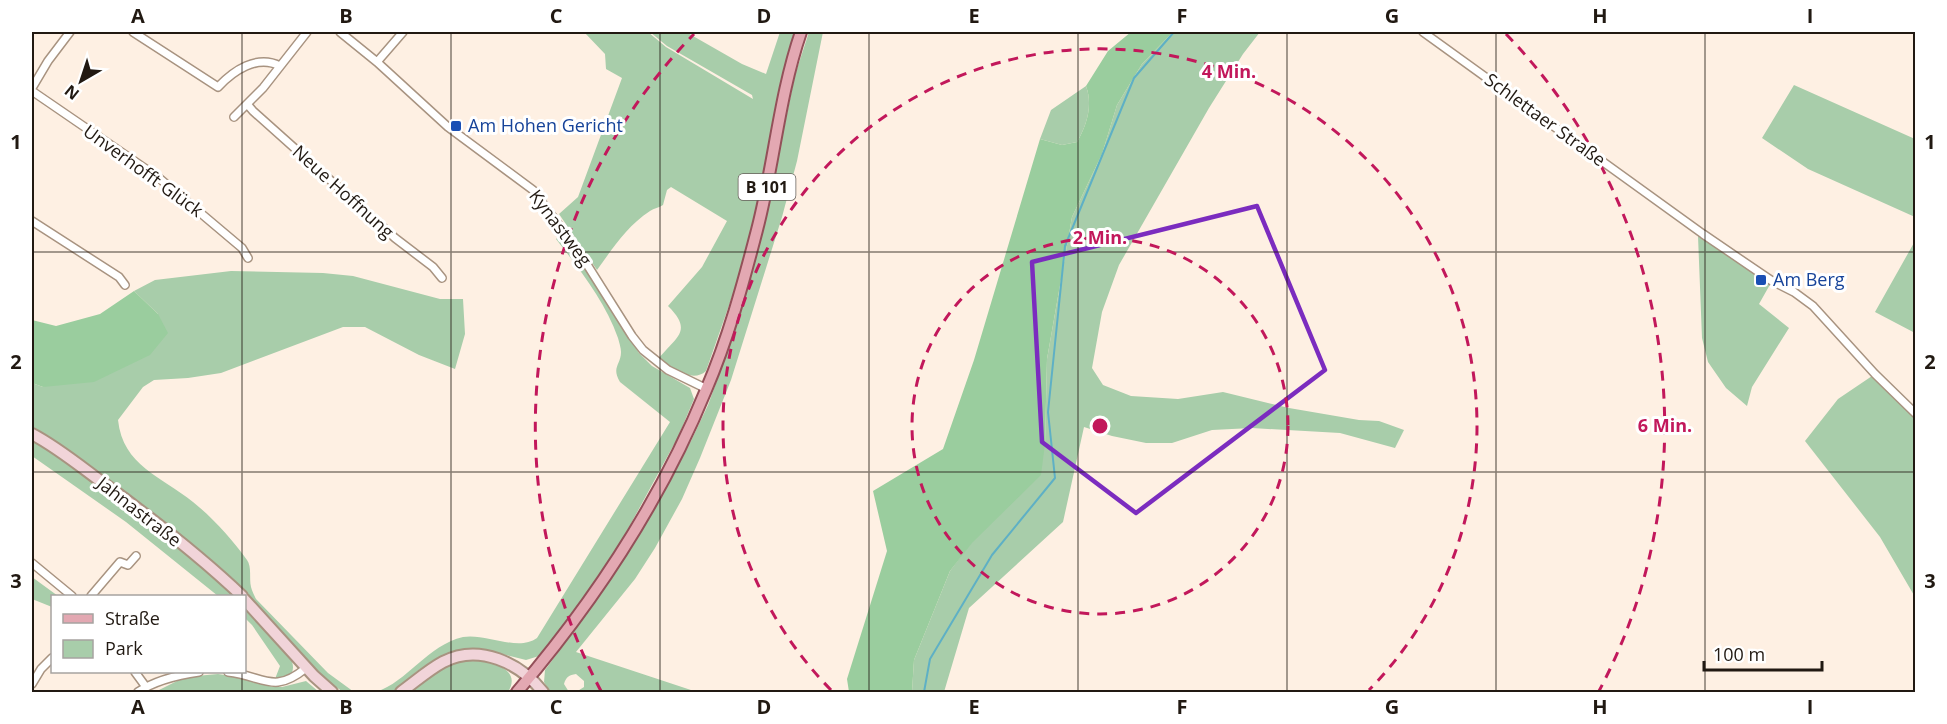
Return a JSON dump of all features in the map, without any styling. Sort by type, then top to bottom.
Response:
[{"type":"main road","name":"B 101","points":[[517,693],[573,623],[606,576],[676,456],[707,389],[733,312],[757,228],[790,71],[801,32]]},
{"type":"street","points":[[32,90],[48,61],[70,32]]},
{"type":"street","points":[[133,32],[218,87],[232,73],[246,66],[268,62],[280,66]]},
{"type":"street","points":[[234,117],[263,88],[307,32]]},
{"type":"street","name":"Kynastweg","points":[[340,32],[377,62],[448,127],[533,190],[581,255],[643,350],[668,370],[707,389]]},
{"type":"street","points":[[377,62],[403,32]]},
{"type":"street","name":"Schlettaer Straße","points":[[1423,32],[1667,208],[1772,281],[1794,292],[1813,306],[1875,374],[1916,414]]},
{"type":"street","name":"Unverhofft Glück","points":[[32,90],[167,184],[242,248],[248,258]]},
{"type":"street","name":"Neue Hoffnung","points":[[247,104],[394,238],[433,267],[442,278]]},
{"type":"street","points":[[32,221],[119,278],[125,285]]},
{"type":"street","name":"Jahnastraße","points":[[32,434],[61,452],[122,497],[240,595]]},
{"type":"street","points":[[93,595],[120,562],[128,565],[136,556]]},
{"type":"street","points":[[32,563],[70,595]]},
{"type":"street","name":"Jahnastraße","points":[[246,601],[306,668],[332,693]]},
{"type":"street","points":[[401,693],[427,672],[453,657],[479,654],[507,663],[530,678],[543,693]]},
{"type":"street","points":[[32,684],[41,669],[51,659]]},
{"type":"street","points":[[235,673],[281,683],[297,676],[306,668]]},
{"type":"street","points":[[136,673],[146,687]]},
{"type":"street","points":[[138,693],[168,678],[194,673]]},
{"type":"highlighted area","points":[[1257,206],[1325,370],[1136,513],[1042,442],[1032,262]]},
{"type":"green space","points":[[584,32],[648,32],[666,47],[753,99],[752,95],[667,46],[650,32],[686,32],[742,64],[766,74],[780,32],[794,32],[740,274],[706,371],[700,375],[682,373],[659,358],[680,333],[681,328],[676,315],[668,306],[702,267],[727,221],[671,187],[667,190],[663,205],[650,211],[634,224],[620,238],[597,270],[559,214],[578,197],[622,78],[606,69],[605,54]]},
{"type":"green space","points":[[809,32],[823,32],[797,161],[731,380],[682,499],[655,548],[635,579],[576,652],[697,692],[576,692],[584,687],[584,681],[576,674],[568,677],[564,684],[569,692],[550,692],[544,682],[545,670],[591,608],[631,545],[672,478],[708,405],[749,277],[772,186],[795,75]]},
{"type":"green space","points":[[1131,32],[1173,32],[1142,64],[1117,105],[1102,154],[1072,217],[1047,359],[1045,444],[1041,475],[972,543],[950,571],[914,660],[912,692],[849,692],[847,679],[887,551],[873,491],[943,449],[974,360],[1040,139],[1062,145],[1077,142],[1088,115],[1089,100],[1086,86],[1108,51]]},
{"type":"green space","points":[[1173,32],[1260,32],[1243,54],[1209,108],[1119,265],[1102,312],[1092,368],[1103,385],[1131,396],[1178,399],[1223,392],[1289,408],[1359,420],[1379,421],[1404,430],[1395,448],[1340,433],[1252,428],[1212,430],[1172,443],[1146,443],[1084,427],[1063,522],[969,608],[944,692],[912,692],[914,660],[950,571],[1045,444],[1047,359],[1072,217],[1102,154],[1117,105],[1142,64]]},
{"type":"green space","points":[[1794,85],[1915,139],[1915,217],[1808,169],[1762,138]]},
{"type":"green space","points":[[1086,86],[1089,100],[1088,115],[1077,142],[1062,145],[1040,139],[1051,110]]},
{"type":"green space","points":[[561,235],[639,353],[652,366],[690,388],[694,399],[678,437],[622,540],[581,601],[539,656],[526,660],[482,649],[463,649],[443,656],[421,671],[420,669],[402,684],[403,686],[392,692],[376,692],[398,680],[428,655],[450,641],[472,636],[521,643],[537,638],[670,422],[620,382],[617,377],[616,369],[621,350],[613,324],[591,286],[556,239]]},
{"type":"green space","points":[[1698,236],[1772,281],[1759,304],[1789,328],[1752,387],[1747,406],[1726,388],[1708,362],[1702,338]]},
{"type":"green space","points":[[1915,241],[1916,333],[1875,312]]},
{"type":"green space","points":[[231,271],[353,276],[440,299],[463,299],[465,334],[455,369],[419,355],[365,327],[343,327],[221,373],[154,380],[143,387],[118,420],[121,436],[135,459],[200,508],[241,552],[249,563],[251,587],[256,599],[328,673],[354,692],[343,692],[325,679],[253,601],[210,562],[32,429],[32,383],[43,387],[158,314],[134,291],[155,280]]},
{"type":"green space","points":[[134,291],[158,314],[168,333],[150,355],[94,382],[43,387],[32,383],[32,320],[56,326],[100,314]]},
{"type":"green space","points":[[1875,374],[1915,414],[1915,597],[1880,537],[1805,441],[1838,399]]},
{"type":"green space","points":[[32,439],[158,530],[235,595],[217,595],[126,522],[32,456]]},
{"type":"green space","points":[[32,577],[57,595],[51,595],[51,607],[32,599]]},
{"type":"green space","points":[[246,607],[291,659],[293,668],[288,676],[275,679],[280,666],[246,619]]},
{"type":"green space","points":[[472,659],[495,664],[508,672],[511,684],[508,692],[408,692],[446,666]]},
{"type":"green space","points":[[218,674],[273,687],[306,681],[319,692],[155,692],[185,677]]},
{"type":"waterway","points":[[924,692],[930,659],[992,555],[1055,478],[1048,412],[1065,246],[1134,78],[1174,32]]},
{"type":"place","name":"Am Hohen Gericht","points":[[456,126]]},
{"type":"place","name":"Am Berg","points":[[1761,280]]}]
